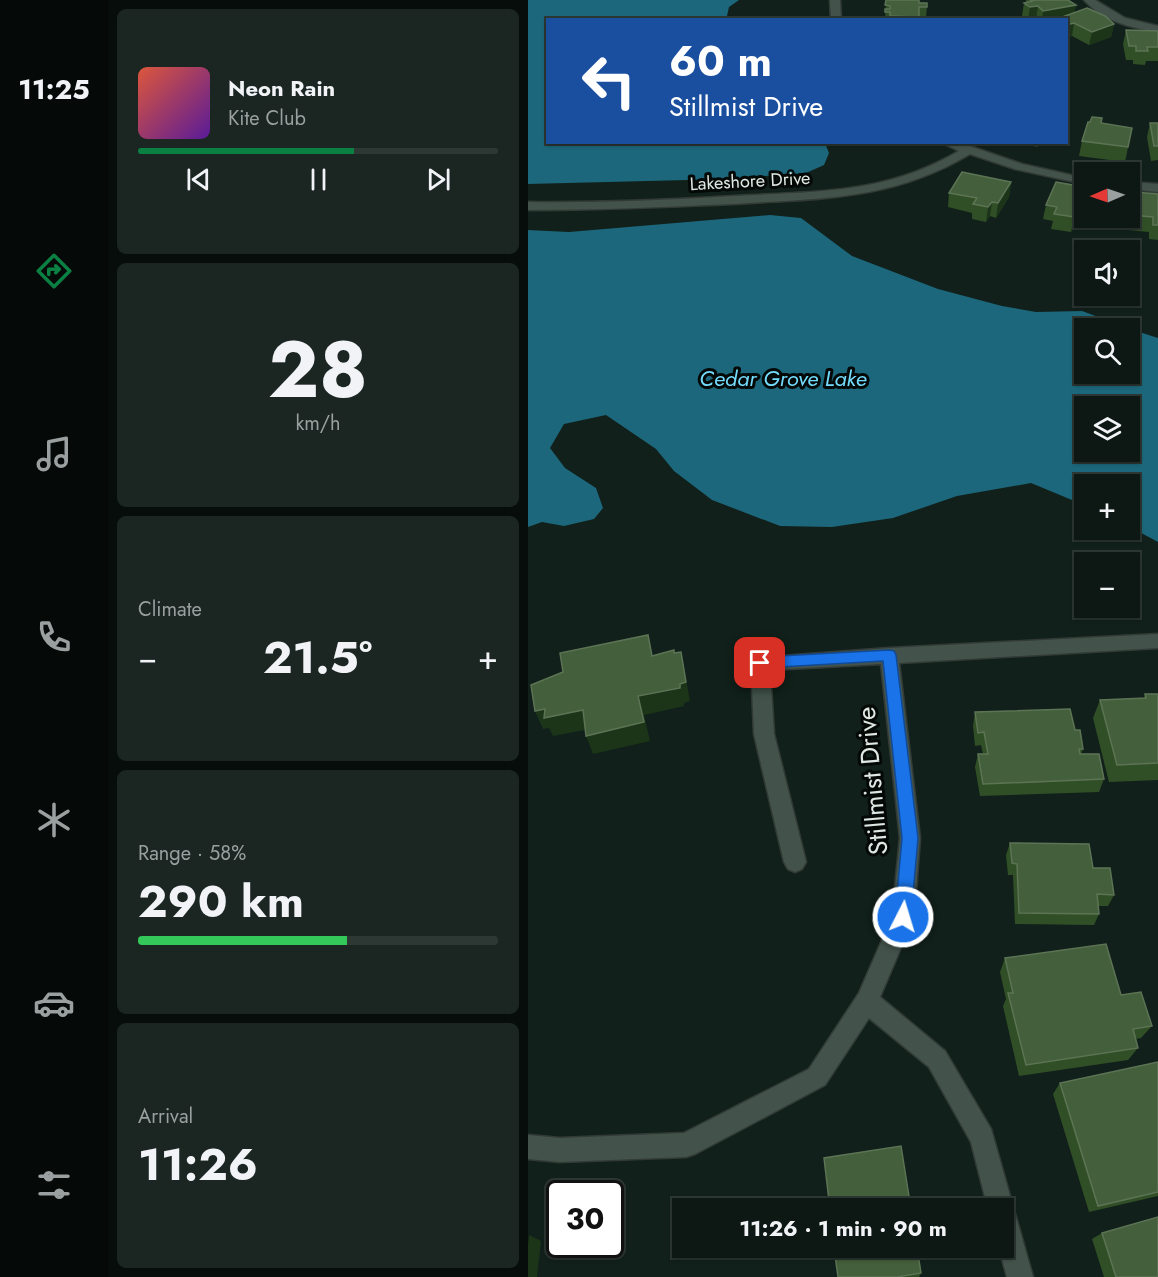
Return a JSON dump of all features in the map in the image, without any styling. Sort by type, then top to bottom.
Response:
[{"type":"street","points":[[835,0],[836,18]]},
{"type":"street","points":[[1089,0],[1104,13],[1122,21],[1158,29]]},
{"type":"street","points":[[950,144],[1019,167],[1074,179]]},
{"type":"street","name":"Lakeshore Drive","points":[[528,206],[609,207],[853,193],[898,183],[945,164],[967,151]]},
{"type":"street","points":[[1140,187],[1158,188]]},
{"type":"street","points":[[795,862],[764,734],[760,663],[1158,641]]},
{"type":"street","name":"Stillmist Drive","points":[[528,1147],[560,1150],[686,1145],[817,1077],[867,1001],[903,917],[910,838],[889,655]]},
{"type":"street","points":[[867,1001],[937,1059],[982,1138],[998,1198]]},
{"type":"street","points":[[1014,1254],[1020,1277]]},
{"type":"water","points":[[528,0],[739,0],[729,7],[727,16],[729,18],[546,18],[546,144],[825,144],[829,153],[824,165],[806,173],[727,179],[528,184]]},
{"type":"water","name":"Cedar Grove Lake","points":[[770,215],[801,218],[852,256],[938,289],[1002,306],[1036,312],[1082,311],[1101,318],[1074,318],[1074,384],[1140,384],[1140,332],[1158,338],[1158,542],[1140,532],[1140,474],[1074,474],[1074,501],[1031,483],[957,496],[893,518],[832,527],[780,526],[712,500],[674,471],[656,449],[606,415],[564,424],[550,448],[565,468],[596,488],[603,508],[594,519],[564,526],[542,522],[528,527],[528,230],[569,232]]},
{"type":"building","points":[[886,0],[919,0],[919,3],[927,3],[927,7],[919,7],[919,17],[890,16],[890,12],[885,12],[885,9],[890,9],[890,6],[885,5]]},
{"type":"building","points":[[1030,0],[1068,0],[1076,5],[1043,11],[1038,6],[1030,7],[1024,3],[1032,1]]},
{"type":"building","points":[[1087,8],[1105,16],[1114,24],[1092,32],[1074,23],[1068,24],[1068,18],[1062,17]]},
{"type":"building","points":[[1126,30],[1158,31],[1158,47],[1147,47],[1148,51],[1136,51],[1136,46],[1129,46]]},
{"type":"building","points":[[1092,117],[1102,118],[1101,123],[1132,128],[1128,147],[1082,141]]},
{"type":"building","points":[[1150,123],[1158,123],[1158,146],[1154,146]]},
{"type":"building","points":[[962,172],[1011,182],[998,203],[992,202],[988,207],[973,204],[977,198],[949,193]]},
{"type":"building","points":[[1056,182],[1074,185],[1074,217],[1054,214],[1057,207],[1046,205]]},
{"type":"building","points":[[1140,192],[1158,194],[1158,225],[1153,225],[1153,217],[1140,216]]},
{"type":"building","points":[[648,635],[652,656],[674,650],[674,653],[681,652],[686,682],[680,684],[680,688],[638,696],[644,722],[586,736],[583,710],[544,718],[545,709],[535,711],[531,685],[563,672],[560,653]]},
{"type":"building","points":[[1145,694],[1158,694],[1158,763],[1117,765],[1100,700],[1146,698]]},
{"type":"building","points":[[1070,709],[1075,730],[1080,730],[1083,749],[1079,749],[1080,754],[1099,754],[1104,779],[983,784],[978,754],[988,754],[984,732],[978,733],[975,712]]},
{"type":"building","points":[[1010,843],[1089,844],[1093,868],[1110,868],[1114,895],[1097,894],[1099,914],[1019,913],[1017,864],[1012,863]]},
{"type":"building","points":[[1106,944],[1121,995],[1141,992],[1152,1026],[1133,1029],[1138,1048],[1026,1065],[1008,993],[1013,993],[1005,958]]},
{"type":"building","points":[[1158,1062],[1158,1192],[1098,1206],[1060,1083]]},
{"type":"building","points":[[901,1146],[909,1198],[829,1198],[824,1158]]},
{"type":"building","points":[[1158,1217],[1158,1277],[1116,1277],[1102,1233]]},
{"type":"building","points":[[835,1258],[919,1258],[921,1273],[897,1277],[838,1277]]},
{"type":"route","points":[[760,663],[889,655],[910,838],[903,917]]}]
